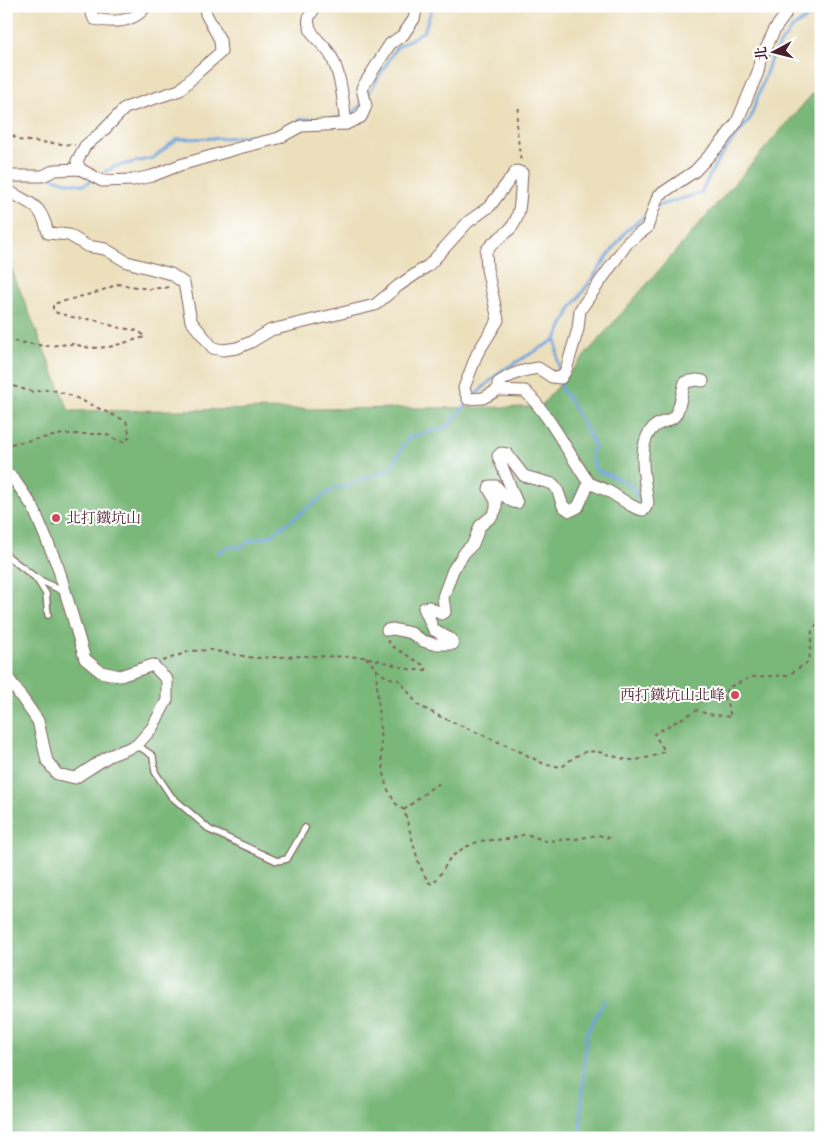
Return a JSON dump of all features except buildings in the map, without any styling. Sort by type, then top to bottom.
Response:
[{"type":"street","points":[[89,6],[94,19],[109,22],[130,20],[143,11],[146,6]]},
{"type":"street","points":[[80,169],[77,161],[85,146],[103,132],[126,108],[180,90],[221,52],[220,40],[206,14],[205,6]]},
{"type":"street","points":[[6,179],[9,176],[43,176],[55,170],[80,169],[102,181],[133,180],[152,176],[180,165],[239,148],[280,138],[301,126],[346,124],[361,117],[366,106],[362,88],[390,44],[403,35],[414,19],[417,6]]},
{"type":"street","points":[[498,390],[498,383],[506,377],[524,370],[538,368],[552,377],[561,378],[566,370],[578,329],[580,310],[628,242],[647,228],[658,196],[695,171],[722,142],[737,122],[758,72],[760,60],[775,29],[785,15],[786,6]]},
{"type":"street","points":[[315,8],[310,15],[308,23],[312,36],[330,55],[341,86],[346,124]]},
{"type":"street","points":[[6,189],[37,206],[44,219],[48,233],[69,235],[87,246],[105,249],[128,262],[171,274],[184,283],[191,321],[213,348],[223,350],[237,348],[252,342],[271,330],[376,305],[398,286],[429,265],[468,222],[490,206],[514,174],[517,171],[522,172],[518,218],[510,230],[494,240],[486,251],[487,269],[498,320],[477,354],[464,388],[468,399],[483,398],[498,390],[524,391],[533,399],[589,483],[612,493],[638,510],[644,510],[648,503],[642,452],[646,440],[655,426],[670,420],[677,412],[685,382],[703,381]]},
{"type":"street","points":[[387,630],[393,629],[411,633],[423,641],[433,644],[453,644],[452,640],[434,630],[424,608],[430,607],[441,614],[445,612],[443,597],[453,570],[473,544],[480,526],[493,515],[496,509],[496,501],[489,489],[490,486],[496,486],[504,495],[517,503],[498,456],[501,453],[507,454],[524,476],[553,484],[562,506],[570,510],[578,508],[589,483]]},
{"type":"street","points":[[6,473],[13,478],[33,507],[58,567],[85,660],[101,672],[120,676],[153,664],[167,680],[167,700],[152,728],[137,745],[109,756],[75,778],[57,774],[47,761],[38,721],[6,675]]},
{"type":"lane","points":[[6,555],[36,578],[66,593]]},
{"type":"lane","points":[[36,578],[46,594],[48,615]]},
{"type":"lane","points":[[137,745],[153,756],[155,772],[171,796],[210,830],[277,861],[287,859],[304,828]]},
{"type":"path","points":[[518,108],[516,123],[522,172]]},
{"type":"path","points":[[6,131],[17,140],[85,146]]},
{"type":"path","points":[[6,340],[45,346],[73,344],[90,348],[109,347],[136,340],[144,337],[139,331],[116,327],[96,320],[76,318],[57,313],[53,310],[53,304],[98,292],[118,284],[150,289],[171,287],[184,283]]},
{"type":"path","points":[[6,384],[33,392],[50,389],[72,396],[126,421],[130,436],[126,442],[114,439],[106,434],[64,434],[6,445]]},
{"type":"path","points":[[366,657],[386,677],[399,680],[418,705],[438,716],[517,750],[546,766],[562,767],[579,754],[596,751],[613,757],[631,760],[646,758],[665,751],[654,734],[697,710],[707,714],[731,717],[724,699],[727,688],[752,677],[789,675],[809,662],[812,631],[821,620]]},
{"type":"path","points":[[153,664],[190,651],[210,650],[254,658],[305,656],[366,657],[412,670],[426,670],[423,665],[390,645],[387,630]]},
{"type":"path","points":[[376,669],[382,761],[386,786],[395,803],[404,810],[419,864],[428,882],[432,884],[438,878],[450,858],[462,849],[479,841],[509,839],[526,834],[546,841],[598,835],[609,838]]},
{"type":"path","points":[[404,810],[442,782]]},
{"type":"green space","points":[[821,84],[821,1138],[6,1138],[6,256],[69,411],[540,407]]},
{"type":"waterway","points":[[367,97],[396,48],[424,31],[433,6]]},
{"type":"waterway","points":[[657,206],[701,193],[717,161],[750,119],[772,56],[791,29],[820,9]]},
{"type":"waterway","points":[[99,176],[113,167],[153,158],[177,139],[225,138],[276,133],[302,119],[331,119],[353,114],[361,104]]},
{"type":"waterway","points":[[27,171],[36,170],[40,172]]},
{"type":"waterway","points":[[50,176],[62,181],[84,185],[94,179]]},
{"type":"waterway","points":[[475,395],[501,371],[556,339],[571,308],[626,231],[648,213]]},
{"type":"waterway","points":[[556,339],[559,375]]},
{"type":"waterway","points":[[560,381],[561,389],[571,402],[594,444],[591,456],[596,470],[632,486],[640,502]]},
{"type":"waterway","points":[[217,553],[228,547],[241,547],[251,540],[270,536],[333,489],[349,486],[361,479],[370,478],[391,468],[408,438],[447,427],[469,402]]},
{"type":"waterway","points":[[577,499],[576,493],[584,484]]},
{"type":"waterway","points":[[580,1138],[586,1034],[605,1000]]},
{"type":"place","name":"北打鐵坑山","points":[[56,518]]},
{"type":"place","name":"西打鐵坑山北峰","points":[[735,695]]}]
